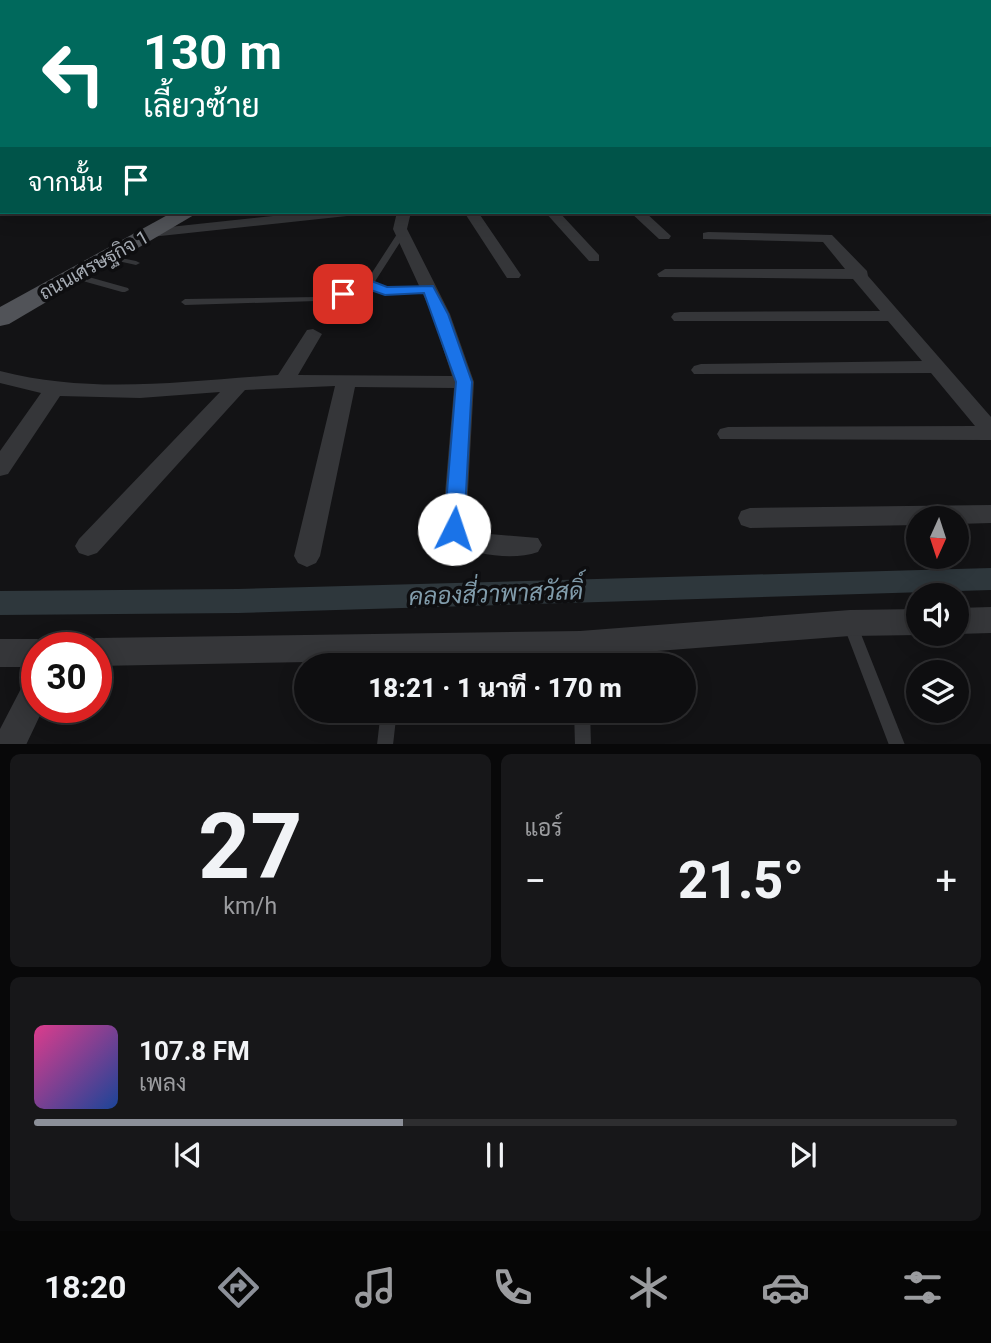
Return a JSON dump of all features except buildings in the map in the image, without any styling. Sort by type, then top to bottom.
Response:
[{"type":"main road","name":"ถนนเศรษฐกิจ 1","points":[[0,294],[152,217],[174,214]]},
{"type":"main road","name":"ถนนเศรษฐกิจ 1","points":[[0,318],[109,257],[152,217]]},
{"type":"street","points":[[152,217],[307,214]]},
{"type":"street","points":[[404,214],[402,233],[453,344],[464,382],[454,529],[460,538],[478,543],[529,545]]},
{"type":"street","points":[[472,214],[513,275]]},
{"type":"street","points":[[554,214],[594,258]]},
{"type":"street","points":[[639,214],[664,236]]},
{"type":"street","points":[[708,236],[760,229],[827,238],[861,274],[991,432]]},
{"type":"street","points":[[665,274],[861,274]]},
{"type":"street","points":[[680,317],[895,316]]},
{"type":"street","points":[[284,381],[313,334]]},
{"type":"street","points":[[701,370],[938,367]]},
{"type":"street","points":[[0,377],[53,391],[106,392],[284,381],[464,382]]},
{"type":"street","points":[[307,556],[346,381]]},
{"type":"street","points":[[88,546],[240,383]]},
{"type":"street","points":[[0,468],[53,391]]},
{"type":"street","points":[[729,434],[991,432]]},
{"type":"street","points":[[750,518],[991,514]]},
{"type":"street","points":[[969,621],[991,620]]},
{"type":"street","points":[[589,653],[850,623],[906,622]]},
{"type":"street","points":[[112,652],[294,655]]},
{"type":"street","points":[[0,653],[21,653]]},
{"type":"street","points":[[9,744],[21,720]]},
{"type":"lane","points":[[369,284],[402,233]]},
{"type":"lane","points":[[109,257],[136,263]]},
{"type":"lane","points":[[75,276],[125,290]]},
{"type":"lane","points":[[185,302],[317,299],[369,284],[385,291],[428,289]]},
{"type":"lane","points":[[850,623],[897,744]]},
{"type":"lane","points":[[385,744],[387,723]]},
{"type":"lane","points":[[582,723],[583,744]]},
{"type":"waterway","name":"คลองสี่วาพาสวัสดิ์","points":[[0,603],[238,601],[991,579]]},
{"type":"route","points":[[343,294],[369,284],[376,289],[396,292],[428,289],[441,314],[464,382],[454,529]]}]
